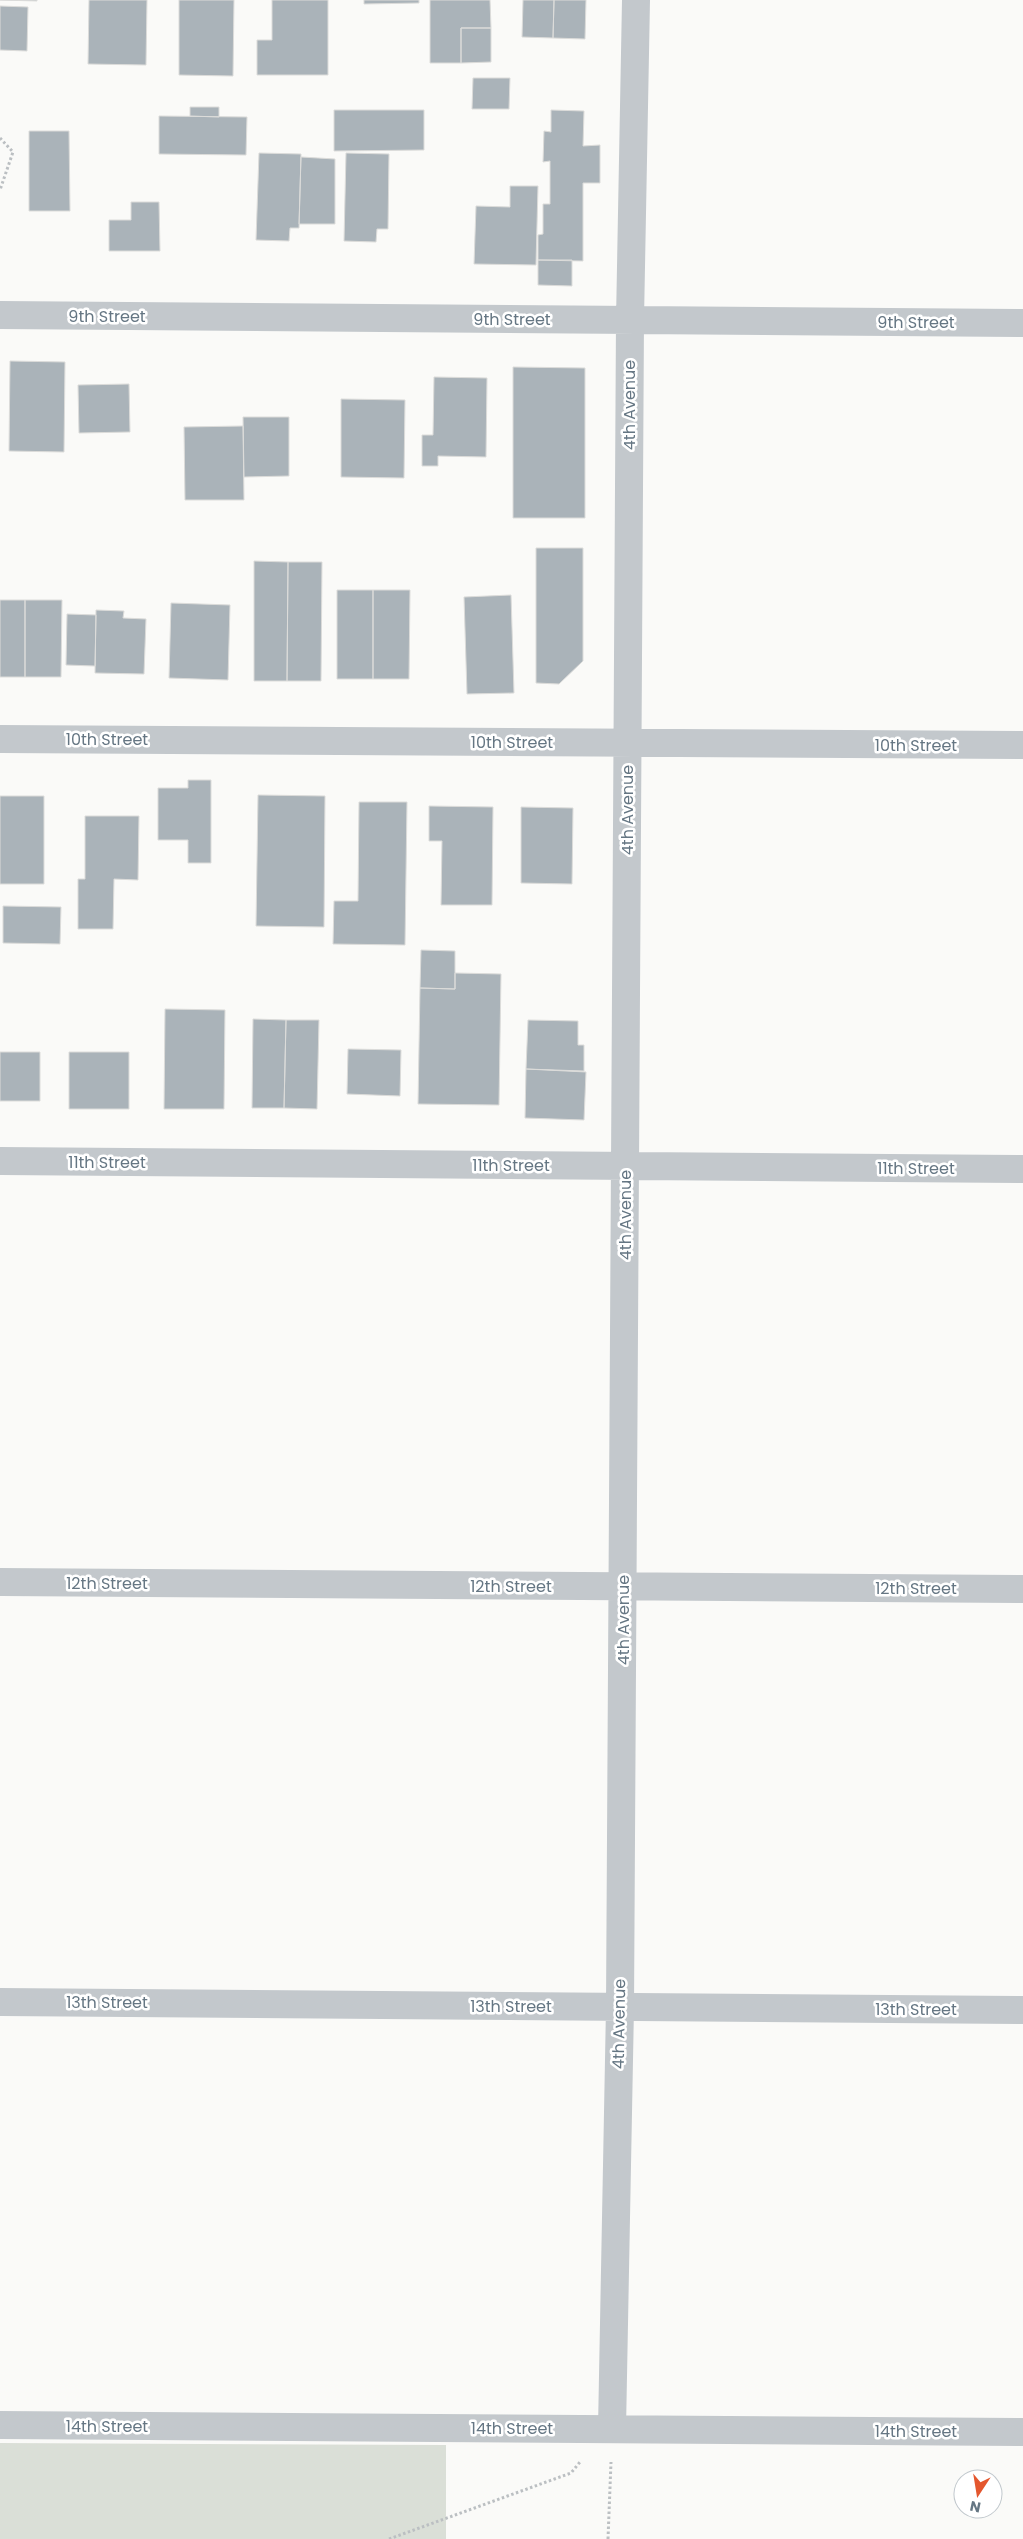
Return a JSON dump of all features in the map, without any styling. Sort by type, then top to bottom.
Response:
[{"type":"street","name":"4th Avenue","points":[[612,2429],[620,2007],[624,1586],[630,320],[636,0]]},
{"type":"street","name":"9th Street","points":[[0,315],[1023,323]]},
{"type":"street","name":"10th Street","points":[[0,739],[1023,746]]},
{"type":"street","name":"11th Street","points":[[0,1161],[1023,1169]]},
{"type":"street","name":"12th Street","points":[[0,1582],[1023,1589]]},
{"type":"street","name":"13th Street","points":[[0,2002],[1023,2010]]},
{"type":"street","name":"14th Street","points":[[0,2425],[1023,2432]]},
{"type":"path","points":[[0,138],[13,152],[0,190]]},
{"type":"path","points":[[608,2539],[612,2429]]},
{"type":"path","points":[[389,2539],[571,2474],[577,2466]]},
{"type":"shaded area","points":[[0,2443],[446,2445],[446,2539],[0,2539]]},
{"type":"building","points":[[0,0],[37,0],[37,1]]},
{"type":"building","points":[[89,0],[147,0],[146,65],[88,64]]},
{"type":"building","points":[[179,0],[234,0],[233,76],[179,75]]},
{"type":"building","points":[[272,0],[328,0],[328,75],[257,75],[257,40],[272,40]]},
{"type":"building","points":[[364,0],[419,0],[419,3],[364,4]]},
{"type":"building","points":[[430,0],[490,0],[491,28],[461,28],[461,63],[430,63]]},
{"type":"building","points":[[523,0],[554,0],[553,38],[522,37]]},
{"type":"building","points":[[554,0],[586,0],[585,39],[553,38]]},
{"type":"building","points":[[0,6],[28,7],[27,51],[0,50]]},
{"type":"building","points":[[461,28],[491,28],[491,62],[461,63]]},
{"type":"building","points":[[473,78],[510,78],[509,109],[472,109]]},
{"type":"building","points":[[190,107],[219,107],[219,117],[190,116]]},
{"type":"building","points":[[334,110],[424,110],[424,150],[334,151]]},
{"type":"building","points":[[551,110],[584,111],[583,146],[600,145],[600,183],[583,183],[583,261],[538,260],[538,235],[543,234],[543,204],[550,204],[550,161],[543,162],[544,131],[551,132]]},
{"type":"building","points":[[159,116],[247,117],[246,155],[159,154]]},
{"type":"building","points":[[29,131],[69,131],[70,211],[29,211]]},
{"type":"building","points":[[259,153],[301,154],[299,228],[290,228],[289,241],[256,240]]},
{"type":"building","points":[[346,153],[389,154],[388,229],[377,229],[376,242],[344,241]]},
{"type":"building","points":[[301,157],[335,159],[335,224],[299,224]]},
{"type":"building","points":[[510,186],[538,186],[536,265],[474,264],[476,206],[510,207]]},
{"type":"building","points":[[131,202],[159,202],[160,251],[109,251],[109,220],[131,220]]},
{"type":"building","points":[[538,260],[572,260],[572,286],[538,285]]},
{"type":"building","points":[[10,361],[65,362],[64,452],[9,451]]},
{"type":"building","points":[[513,367],[585,368],[585,518],[513,518]]},
{"type":"building","points":[[434,377],[487,378],[486,457],[438,456],[438,466],[422,466],[422,435],[433,435]]},
{"type":"building","points":[[129,384],[130,432],[79,433],[78,385]]},
{"type":"building","points":[[341,399],[405,400],[404,478],[341,477]]},
{"type":"building","points":[[243,417],[289,417],[289,476],[244,477]]},
{"type":"building","points":[[243,426],[244,500],[185,500],[184,427]]},
{"type":"building","points":[[536,548],[583,548],[583,661],[559,684],[536,683]]},
{"type":"building","points":[[254,561],[288,562],[287,681],[254,681]]},
{"type":"building","points":[[288,562],[322,562],[321,681],[287,681]]},
{"type":"building","points":[[337,590],[373,590],[373,679],[337,679]]},
{"type":"building","points":[[373,590],[410,590],[409,679],[373,679]]},
{"type":"building","points":[[511,595],[514,693],[467,694],[464,597]]},
{"type":"building","points":[[0,600],[25,600],[25,677],[0,677]]},
{"type":"building","points":[[25,600],[62,600],[61,677],[25,677]]},
{"type":"building","points":[[171,603],[230,605],[228,680],[169,678]]},
{"type":"building","points":[[96,610],[124,611],[123,618],[146,619],[144,674],[95,673]]},
{"type":"building","points":[[67,614],[96,615],[95,666],[66,665]]},
{"type":"building","points":[[188,780],[211,780],[211,863],[188,863],[188,840],[158,840],[158,788],[188,788]]},
{"type":"building","points":[[258,795],[325,796],[324,927],[256,926]]},
{"type":"building","points":[[0,796],[44,796],[44,884],[0,884]]},
{"type":"building","points":[[359,802],[407,802],[405,945],[333,944],[334,901],[358,901]]},
{"type":"building","points":[[429,806],[493,807],[492,905],[441,905],[442,841],[429,841]]},
{"type":"building","points":[[521,807],[573,808],[572,884],[521,883]]},
{"type":"building","points":[[85,816],[139,816],[138,880],[114,879],[113,929],[78,929],[78,879],[85,879]]},
{"type":"building","points":[[3,906],[61,907],[60,944],[3,943]]},
{"type":"building","points":[[421,950],[455,951],[455,989],[420,988]]},
{"type":"building","points":[[455,973],[501,974],[499,1105],[418,1104],[420,988],[455,989]]},
{"type":"building","points":[[165,1009],[225,1010],[224,1109],[164,1109]]},
{"type":"building","points":[[253,1019],[286,1020],[284,1108],[252,1108]]},
{"type":"building","points":[[286,1020],[319,1020],[317,1109],[284,1108]]},
{"type":"building","points":[[528,1020],[578,1021],[578,1045],[584,1045],[584,1071],[526,1069]]},
{"type":"building","points":[[348,1049],[401,1050],[400,1096],[347,1094]]},
{"type":"building","points":[[0,1052],[40,1052],[40,1101],[0,1101]]},
{"type":"building","points":[[69,1052],[129,1052],[129,1109],[69,1109]]},
{"type":"building","points":[[526,1069],[586,1072],[584,1120],[525,1118]]}]
